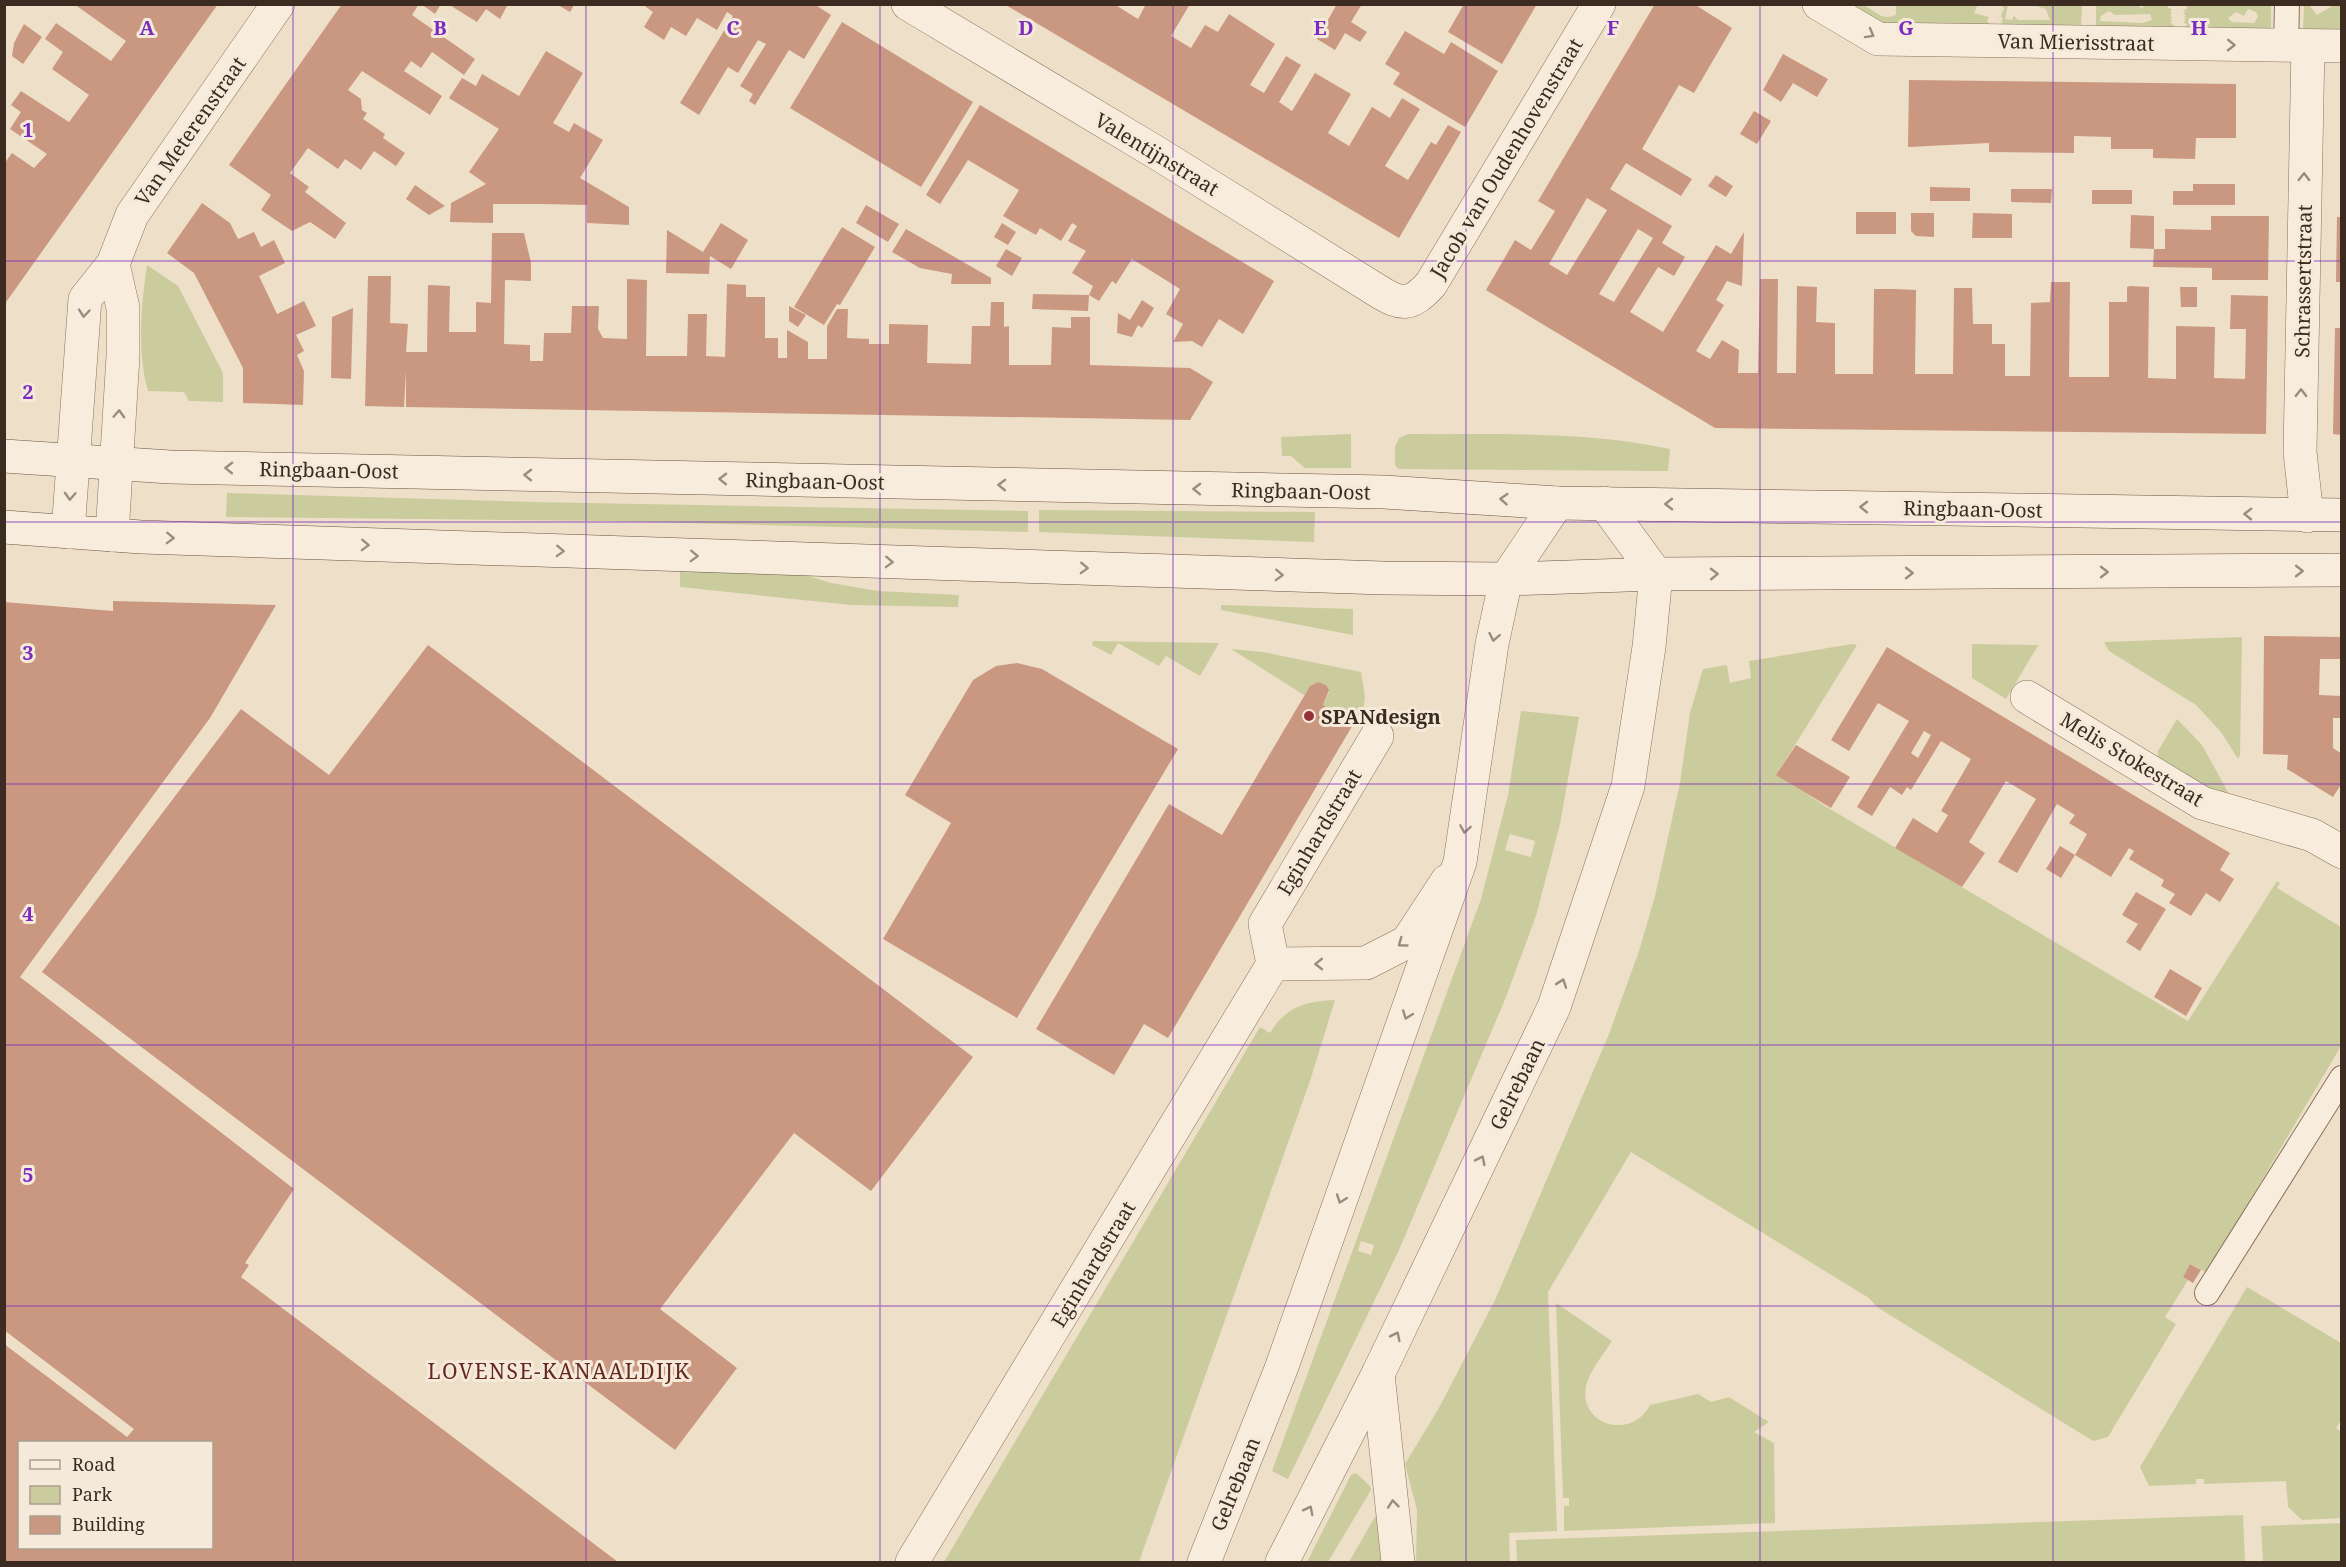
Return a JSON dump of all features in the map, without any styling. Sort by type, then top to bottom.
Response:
[{"type":"street","name":"Van Meterenstraat","points":[[72,461],[85,299],[113,264],[132,215],[278,4]]},
{"type":"street","name":"Valentijnstraat","points":[[908,4],[1157,153],[1394,301],[1405,302]]},
{"type":"street","name":"Jacob van Oudenhovenstraat","points":[[1405,302],[1419,297],[1431,284],[1599,4]]},
{"type":"street","name":"Van Mierisstraat","points":[[1819,4],[1878,39],[2342,46]]},
{"type":"street","name":"Schrassertstraat","points":[[2297,46],[2300,452],[2307,516]]},
{"type":"street","points":[[112,535],[123,308],[113,264]]},
{"type":"street","name":"Ringbaan-Oost","points":[[4,456],[170,467],[1384,492],[1557,503],[2342,516]]},
{"type":"street","points":[[68,532],[72,461]]},
{"type":"street","points":[[1506,579],[1557,503]]},
{"type":"street","points":[[1604,503],[1656,574]]},
{"type":"street","points":[[4,527],[112,535],[1383,578],[1506,579],[1656,574],[2342,570]]},
{"type":"street","name":"Gelrebaan","points":[[1282,1563],[1378,1374],[1554,1007],[1628,786],[1649,647],[1656,574]]},
{"type":"street","name":"Gelrebaan","points":[[1204,1563],[1281,1369],[1460,862],[1492,644],[1506,579]]},
{"type":"street","name":"Melis Stokestraat","points":[[2027,697],[2202,803],[2312,835],[2342,852]]},
{"type":"street","name":"Eginhardstraat","points":[[912,1563],[1273,964],[1265,924],[1377,736]]},
{"type":"street","points":[[1273,964],[1366,963],[1407,942],[1460,862]]},
{"type":"street","points":[[1378,1374],[1398,1563]]},
{"type":"lane","points":[[2287,4],[2297,46]]},
{"type":"lane","points":[[2207,1293],[2342,1078]]},
{"type":"green space","points":[[1861,4],[1879,14],[1891,17],[1896,15],[1896,5],[1975,5],[1977,6],[1974,13],[1989,17],[1987,21],[1989,23],[1987,27],[1888,26],[1847,5]]},
{"type":"green space","points":[[2002,5],[2008,5],[2005,19],[2012,20],[2014,16],[2018,20],[2050,20],[2046,9],[2033,5],[2082,5],[2081,28],[2000,27],[2003,22],[2000,22],[2003,20]]},
{"type":"green space","points":[[2096,5],[2136,5],[2142,8],[2146,5],[2168,5],[2168,8],[2172,9],[2170,17],[2173,17],[2170,19],[2173,21],[2170,22],[2174,26],[2171,29],[2096,28]],"holes":[[[2109,11],[2115,15],[2150,14],[2152,20],[2143,23],[2100,21],[2101,16]]]},
{"type":"green space","points":[[2187,5],[2271,5],[2271,30],[2184,29],[2187,25],[2183,21],[2187,18],[2184,17],[2186,15],[2183,13],[2186,12],[2183,10],[2187,9]],"holes":[[[2248,9],[2256,12],[2258,17],[2254,23],[2232,22],[2228,18],[2236,12],[2244,16]]]},
{"type":"green space","points":[[2304,5],[2309,5],[2317,15],[2334,5],[2341,5],[2341,31],[2303,30]]},
{"type":"green space","points":[[147,265],[178,286],[223,373],[223,402],[189,401],[184,392],[148,391],[141,345]]},
{"type":"green space","points":[[1351,434],[1351,468],[1305,468],[1291,456],[1282,456],[1281,437]]},
{"type":"green space","points":[[1408,434],[1573,436],[1638,443],[1670,449],[1668,471],[1398,469],[1395,465],[1395,447],[1399,438]]},
{"type":"green space","points":[[227,493],[533,502],[1028,511],[1028,532],[607,521],[226,517]]},
{"type":"green space","points":[[1039,510],[1315,512],[1314,542],[1039,532]]},
{"type":"green space","points":[[680,567],[799,573],[831,583],[878,591],[959,595],[958,607],[851,605],[680,587]]},
{"type":"green space","points":[[1221,605],[1353,609],[1353,635],[1221,610]]},
{"type":"green space","points":[[2242,637],[2240,755],[2238,759],[2221,732],[2196,705],[2109,651],[2104,642]]},
{"type":"green space","points":[[1093,641],[1219,643],[1200,676],[1166,656],[1159,666],[1118,643],[1111,655],[1092,645]]},
{"type":"green space","points":[[1972,644],[2039,644],[2006,699],[1972,678]]},
{"type":"green space","points":[[1857,645],[1777,774],[1825,806],[2188,1021],[2277,881],[2280,883],[2277,888],[2341,927],[2341,1046],[2207,1273],[2191,1264],[2183,1277],[2188,1280],[2165,1317],[2176,1324],[2108,1437],[2093,1441],[1877,1307],[1869,1298],[1631,1152],[1548,1292],[1557,1531],[1509,1533],[1510,1562],[1416,1562],[1417,1510],[1405,1464],[1440,1406],[1496,1298],[1609,1034],[1639,951],[1655,896],[1680,783],[1690,713],[1703,669],[1727,665],[1730,683],[1751,678],[1749,661]]},
{"type":"green space","points":[[1231,649],[1263,652],[1361,672],[1365,696],[1363,713],[1361,712],[1354,723],[1323,705],[1329,692],[1324,684],[1313,684],[1304,695]]},
{"type":"green space","points":[[1521,711],[1579,717],[1560,824],[1536,916],[1506,997],[1399,1250],[1288,1479],[1272,1471],[1481,899],[1508,795]],"holes":[[[1510,834],[1535,841],[1531,857],[1505,850]],[[1361,1241],[1374,1245],[1371,1255],[1358,1251]]]},
{"type":"green space","points":[[2177,719],[2202,745],[2228,792],[2218,794],[2158,757],[2158,751]]},
{"type":"green space","points":[[1335,1000],[1310,1081],[1139,1562],[944,1562],[1260,1027],[1270,1033],[1282,1017],[1297,1007]]},
{"type":"green space","points":[[2247,1287],[2341,1343],[2341,1420],[2336,1428],[2341,1432],[2341,1518],[2302,1520],[2288,1507],[2286,1481],[2204,1484],[2204,1479],[2196,1479],[2196,1484],[2149,1486],[2140,1467]]},
{"type":"green space","points":[[1556,1303],[1612,1341],[1594,1368],[1586,1386],[1586,1399],[1590,1410],[1598,1419],[1608,1424],[1631,1423],[1642,1416],[1650,1405],[1698,1394],[1711,1402],[1729,1397],[1769,1422],[1754,1432],[1774,1443],[1775,1523],[1564,1531],[1564,1506],[1569,1506],[1569,1498],[1563,1498]]},
{"type":"green space","points":[[1356,1473],[1370,1486],[1371,1490],[1328,1562],[1307,1562],[1351,1475]]},
{"type":"green space","points":[[1378,1514],[1382,1562],[1349,1562],[1376,1515]]},
{"type":"green space","points":[[2243,1515],[2245,1562],[1517,1562],[1516,1540]]},
{"type":"green space","points":[[2341,1523],[2341,1562],[2263,1562],[2261,1526]]},
{"type":"building","points":[[74,4],[218,4],[4,305],[4,164],[12,153],[34,168],[47,154],[10,129],[21,112],[11,105],[21,91],[69,122],[89,95],[52,69],[63,52],[45,39],[56,23],[111,61],[126,41]]},
{"type":"building","points":[[342,4],[419,4],[412,15],[475,59],[464,75],[432,52],[421,68],[411,61],[404,71],[442,96],[430,115],[362,71],[348,90],[361,99],[362,110],[367,113],[363,119],[385,134],[383,138],[405,153],[396,166],[374,151],[361,170],[345,159],[338,169],[308,148],[290,173],[309,187],[305,192],[346,223],[335,239],[310,222],[292,231],[261,210],[271,195],[229,165]]},
{"type":"building","points":[[421,4],[441,4],[435,14]]},
{"type":"building","points":[[448,4],[508,4],[500,19],[486,9],[477,22]]},
{"type":"building","points":[[642,4],[814,4],[831,15],[804,59],[789,50],[755,105],[749,101],[753,94],[740,86],[766,44],[758,40],[738,73],[728,67],[699,115],[680,103],[733,16],[727,12],[717,30],[697,18],[686,36],[671,27],[664,40],[644,27],[653,12]]},
{"type":"building","points":[[1004,4],[1114,4],[1138,19],[1146,4],[1190,4],[1171,36],[1191,48],[1205,25],[1218,32],[1229,14],[1275,44],[1250,85],[1264,93],[1286,56],[1301,65],[1279,102],[1292,111],[1315,73],[1351,94],[1328,133],[1349,146],[1372,107],[1390,118],[1402,98],[1420,109],[1385,166],[1408,180],[1431,142],[1436,145],[1448,125],[1461,132],[1399,238]]},
{"type":"building","points":[[1337,4],[1362,4],[1351,22],[1367,32],[1360,42],[1345,33],[1335,50],[1317,39]]},
{"type":"building","points":[[1464,4],[1537,4],[1502,64],[1448,32]]},
{"type":"building","points":[[1655,4],[1694,4],[1732,28],[1694,93],[1679,85],[1642,149],[1692,179],[1681,196],[1626,163],[1610,189],[1672,226],[1662,243],[1685,257],[1674,276],[1658,267],[1630,312],[1663,332],[1716,245],[1731,254],[1744,232],[1742,286],[1727,281],[1716,300],[1724,305],[1696,351],[1710,359],[1722,340],[1739,350],[1738,373],[1758,373],[1760,279],[1778,279],[1777,373],[1796,373],[1797,286],[1817,287],[1816,322],[1835,323],[1835,374],[1873,374],[1874,289],[1895,289],[1916,290],[1915,374],[1953,374],[1954,288],[1972,288],[1973,324],[1992,324],[1992,344],[2005,344],[2005,376],[2030,376],[2031,303],[2050,302],[2051,282],[2070,282],[2069,377],[2109,377],[2109,302],[2127,302],[2127,287],[2130,286],[2149,287],[2148,378],[2176,379],[2176,326],[2215,327],[2214,378],[2245,379],[2246,329],[2230,329],[2231,295],[2268,296],[2266,434],[1715,428],[1486,290],[1515,240],[1531,250],[1555,211],[1538,201]],"holes":[[[1587,198],[1607,210],[1567,275],[1549,264]],[[1638,229],[1653,238],[1614,302],[1599,294]]]},
{"type":"building","points":[[558,5],[574,5],[570,12]]},
{"type":"building","points":[[842,22],[973,102],[921,187],[790,108]]},
{"type":"building","points":[[24,24],[42,37],[23,64],[12,56],[14,43]]},
{"type":"building","points":[[1405,31],[1444,54],[1451,42],[1498,71],[1465,127],[1393,84],[1400,73],[1385,64]]},
{"type":"building","points":[[546,51],[583,73],[553,123],[569,132],[574,123],[603,140],[580,178],[629,207],[629,225],[587,223],[587,205],[542,204],[493,204],[493,223],[450,222],[451,203],[486,184],[469,172],[499,129],[449,98],[462,78],[476,86],[482,74],[519,96]]},
{"type":"building","points":[[1783,54],[1828,79],[1817,97],[1793,83],[1781,102],[1763,90]]},
{"type":"building","points":[[1909,80],[2236,84],[2236,138],[2196,138],[2195,159],[2153,158],[2153,149],[2111,149],[2111,137],[2074,136],[2074,153],[1989,152],[1989,143],[1908,147]]},
{"type":"building","points":[[980,105],[1274,281],[1243,334],[1219,319],[1202,347],[1192,341],[1173,342],[1183,324],[1166,314],[1180,289],[1132,259],[1116,284],[1112,281],[1099,301],[1089,295],[1093,286],[1072,273],[1086,251],[1068,241],[1077,226],[1072,223],[1061,241],[1040,228],[1036,235],[1003,216],[1019,190],[968,160],[940,204],[926,195]]},
{"type":"building","points":[[1754,111],[1771,121],[1757,144],[1740,134]]},
{"type":"building","points":[[1716,175],[1733,186],[1726,197],[1708,186]]},
{"type":"building","points":[[2193,184],[2235,184],[2235,205],[2173,205],[2173,191],[2193,191]]},
{"type":"building","points":[[415,185],[445,206],[429,215],[406,199]]},
{"type":"building","points":[[1930,187],[1970,188],[1970,201],[1930,201]]},
{"type":"building","points":[[2011,189],[2052,189],[2051,203],[2011,202]]},
{"type":"building","points":[[2092,190],[2132,190],[2132,204],[2092,204]]},
{"type":"building","points":[[202,203],[230,223],[238,239],[254,232],[261,247],[274,240],[285,263],[259,276],[277,314],[304,301],[316,326],[296,335],[304,351],[297,355],[304,371],[303,405],[243,403],[243,368],[240,362],[194,273],[167,253]]},
{"type":"building","points":[[866,205],[899,224],[888,242],[856,223]]},
{"type":"building","points":[[1856,212],[1896,212],[1896,234],[1856,234]]},
{"type":"building","points":[[1911,213],[1934,213],[1934,237],[1916,236],[1911,231]]},
{"type":"building","points":[[1973,213],[2012,214],[2012,238],[1972,238]]},
{"type":"building","points":[[2131,215],[2154,216],[2154,249],[2130,248]]},
{"type":"building","points":[[2211,216],[2269,216],[2268,280],[2212,280],[2212,268],[2153,267],[2154,249],[2165,249],[2165,229],[2211,230]]},
{"type":"building","points":[[2337,217],[2342,217],[2342,282],[2336,282]]},
{"type":"building","points":[[721,223],[748,240],[731,269],[710,256],[709,274],[666,273],[667,230],[703,252]]},
{"type":"building","points":[[1002,223],[1016,232],[1008,245],[994,237]]},
{"type":"building","points":[[842,227],[875,247],[840,305],[837,304],[824,325],[794,307]]},
{"type":"building","points":[[906,229],[991,278],[991,284],[951,284],[952,274],[920,268],[892,252]]},
{"type":"building","points":[[492,233],[524,233],[531,263],[531,281],[505,280],[504,344],[530,345],[530,361],[543,361],[544,333],[571,333],[572,306],[599,306],[598,329],[603,338],[627,339],[627,279],[647,280],[646,356],[687,356],[688,314],[707,314],[706,356],[725,357],[727,284],[746,285],[746,297],[765,297],[765,338],[778,338],[778,358],[787,358],[787,330],[808,342],[808,359],[827,359],[827,326],[837,309],[848,309],[847,338],[869,339],[869,344],[889,344],[889,324],[928,325],[927,363],[971,364],[972,326],[990,326],[991,302],[1004,302],[1004,327],[1009,326],[1009,365],[1051,365],[1052,327],[1071,328],[1071,317],[1090,317],[1090,365],[1190,368],[1213,382],[1190,420],[406,407],[406,371],[404,407],[365,406],[368,276],[391,276],[390,323],[408,324],[406,352],[427,352],[428,285],[450,286],[449,332],[476,332],[476,302],[491,303]]},
{"type":"building","points":[[1006,249],[1022,258],[1012,276],[996,266]]},
{"type":"building","points":[[2180,287],[2197,287],[2197,307],[2181,307]]},
{"type":"building","points":[[1033,294],[1089,295],[1088,311],[1032,309]]},
{"type":"building","points":[[1142,300],[1154,308],[1142,328],[1138,325],[1132,337],[1117,333],[1118,313],[1130,320]]},
{"type":"building","points":[[789,306],[806,315],[798,327],[789,321]]},
{"type":"building","points":[[353,308],[351,379],[331,378],[332,317]]},
{"type":"building","points":[[2335,328],[2342,328],[2342,435],[2333,434]]},
{"type":"building","points":[[113,601],[276,605],[210,718],[20,977],[294,1189],[245,1263],[249,1265],[241,1277],[618,1562],[4,1562],[4,1344],[127,1437],[134,1429],[4,1330],[4,602],[113,611]]},
{"type":"building","points":[[2264,636],[2342,637],[2342,659],[2320,659],[2319,695],[2342,696],[2342,718],[2333,718],[2333,748],[2342,754],[2342,783],[2333,797],[2287,769],[2288,755],[2263,754]]},
{"type":"building","points":[[428,645],[973,1057],[871,1191],[794,1133],[660,1309],[737,1368],[675,1450],[42,972],[241,709],[329,775]]},
{"type":"building","points":[[1887,647],[2230,853],[2220,870],[2234,879],[2220,902],[2206,893],[2191,916],[2169,903],[2175,894],[2161,886],[2164,880],[2129,859],[2134,851],[2129,848],[2111,877],[2075,855],[2087,834],[2069,823],[2075,815],[2057,804],[2017,873],[1998,862],[2036,799],[2006,781],[1969,842],[1985,853],[1962,887],[1895,848],[1913,818],[1937,833],[1948,815],[1941,811],[1971,759],[1941,741],[1911,790],[1907,787],[1902,795],[1890,787],[1872,816],[1857,807],[1909,721],[1878,703],[1849,751],[1831,740]],"holes":[[[1924,731],[1931,735],[1918,758],[1911,753]]]},
{"type":"building","points":[[1017,663],[1042,669],[1178,749],[1017,1018],[883,939],[951,823],[905,795],[973,680],[996,666]]},
{"type":"building","points":[[1318,682],[1326,685],[1329,690],[1323,705],[1354,723],[1168,1038],[1144,1024],[1114,1075],[1036,1029],[1169,804],[1222,835],[1310,686]]},
{"type":"building","points":[[1796,745],[1850,777],[1831,808],[1776,775]]},
{"type":"building","points":[[2060,846],[2075,855],[2061,878],[2046,869]]},
{"type":"building","points":[[2136,892],[2166,909],[2140,951],[2126,942],[2138,924],[2122,915]]},
{"type":"building","points":[[2170,969],[2202,988],[2186,1016],[2154,997]]},
{"type":"building","points":[[2190,1264],[2201,1270],[2193,1283],[2183,1277]]},
{"type":"place","name":"SPANdesign","points":[[1309,716]]},
{"type":"district","name":"LOVENSE-KANAALDIJK","points":[[559,1371]]}]
